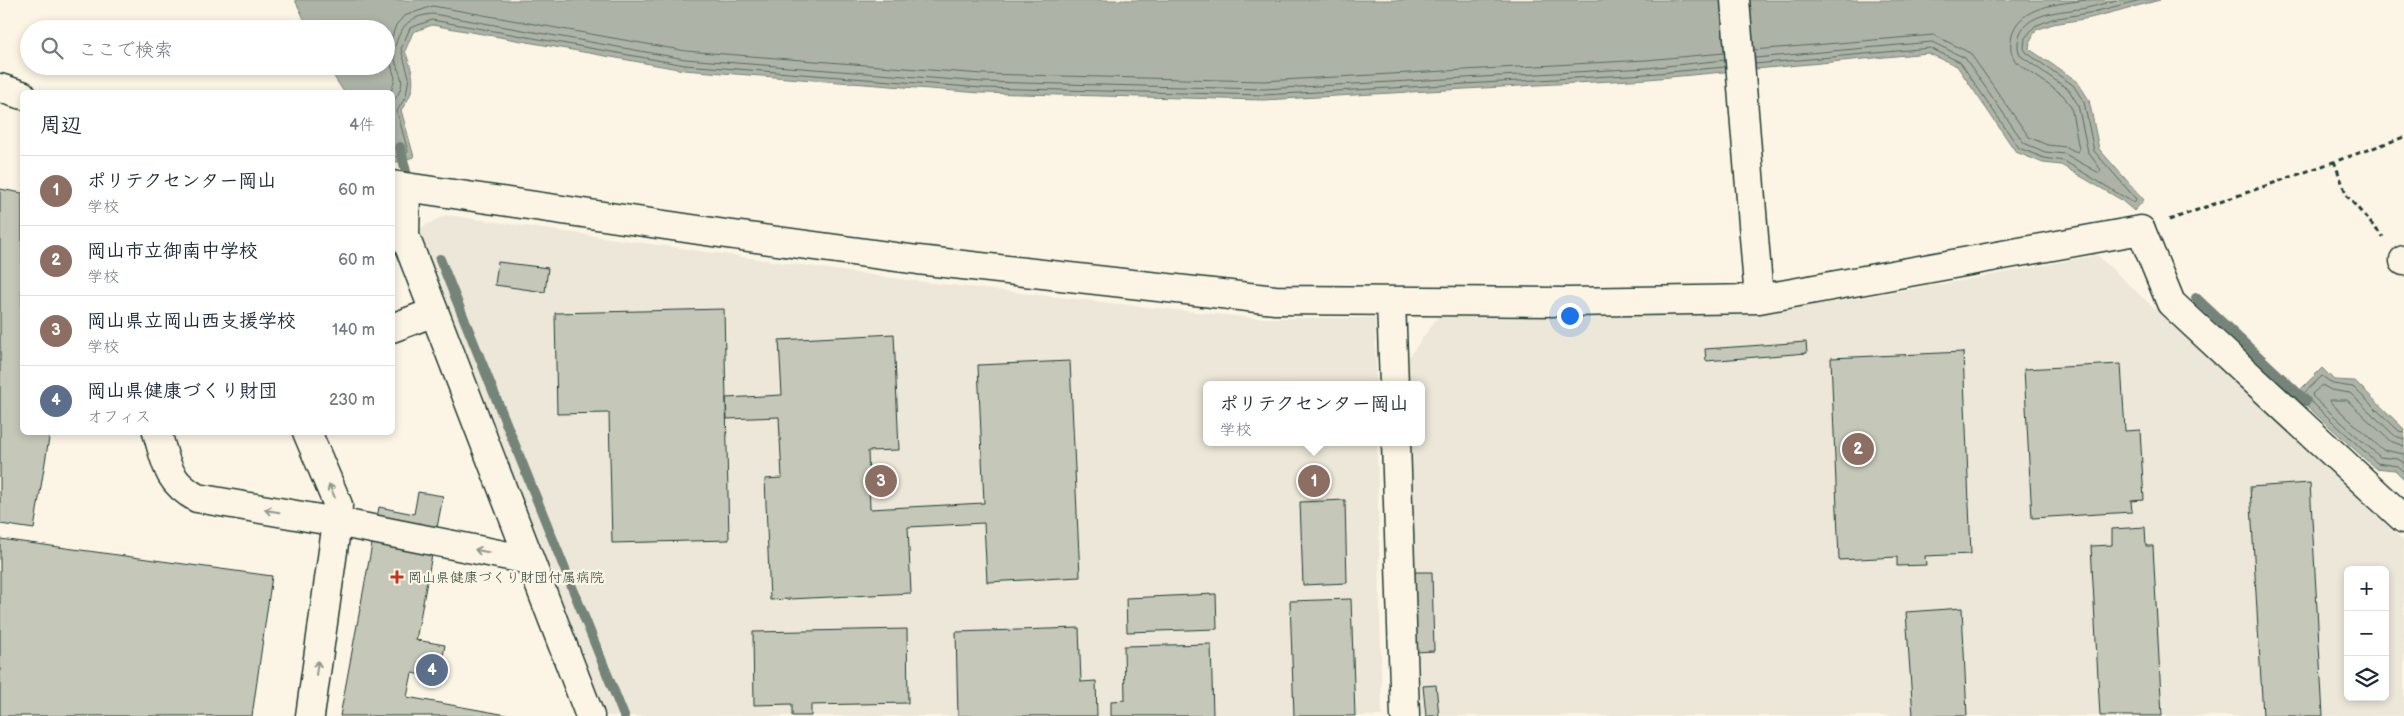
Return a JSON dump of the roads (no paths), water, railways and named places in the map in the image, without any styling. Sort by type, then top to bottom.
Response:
[{"type":"street","points":[[1735,0],[1759,299]]},
{"type":"street","points":[[0,88],[20,94]]},
{"type":"street","points":[[590,716],[405,236],[399,186],[918,260],[1275,300],[1568,302],[1759,299],[2140,230],[2171,303],[2404,519]]},
{"type":"street","points":[[1391,301],[1394,381]]},
{"type":"street","points":[[395,327],[434,312]]},
{"type":"street","points":[[158,435],[171,477],[182,490],[197,498],[337,522],[530,560]]},
{"type":"street","points":[[308,435],[338,505],[310,716]]},
{"type":"street","points":[[1396,446],[1405,716]]},
{"type":"water","points":[[295,0],[2160,0],[2090,18],[2053,24],[2036,30],[2030,41],[2029,49],[2077,81],[2089,100],[2099,149],[2144,200],[2134,211],[2120,199],[2061,165],[2043,163],[2016,152],[1957,66],[1928,53],[1648,79],[1263,100],[981,93],[684,70],[432,25],[413,32],[405,51],[411,67],[413,81],[410,95],[401,110],[414,157],[395,162],[395,90],[343,90],[333,75],[395,75],[395,20],[305,20]]},
{"type":"water","points":[[2322,368],[2334,380],[2355,381],[2404,429],[2404,479],[2395,470],[2375,468],[2295,395]]},
{"type":"waterway","points":[[400,147],[408,180]]},
{"type":"waterway","points":[[440,259],[624,716]]},
{"type":"waterway","points":[[2196,298],[2306,401]]},
{"type":"place","name":"岡山市立御南中学校","points":[[1858,449]]},
{"type":"place","name":"岡山県立岡山西支援学校","points":[[881,481]]},
{"type":"place","name":"ポリテクセンター岡山","points":[[1314,481]]},
{"type":"place","name":"岡山県健康づくり財団付属病院","points":[[397,577]]},
{"type":"place","name":"岡山県健康づくり財団","points":[[432,670]]}]
